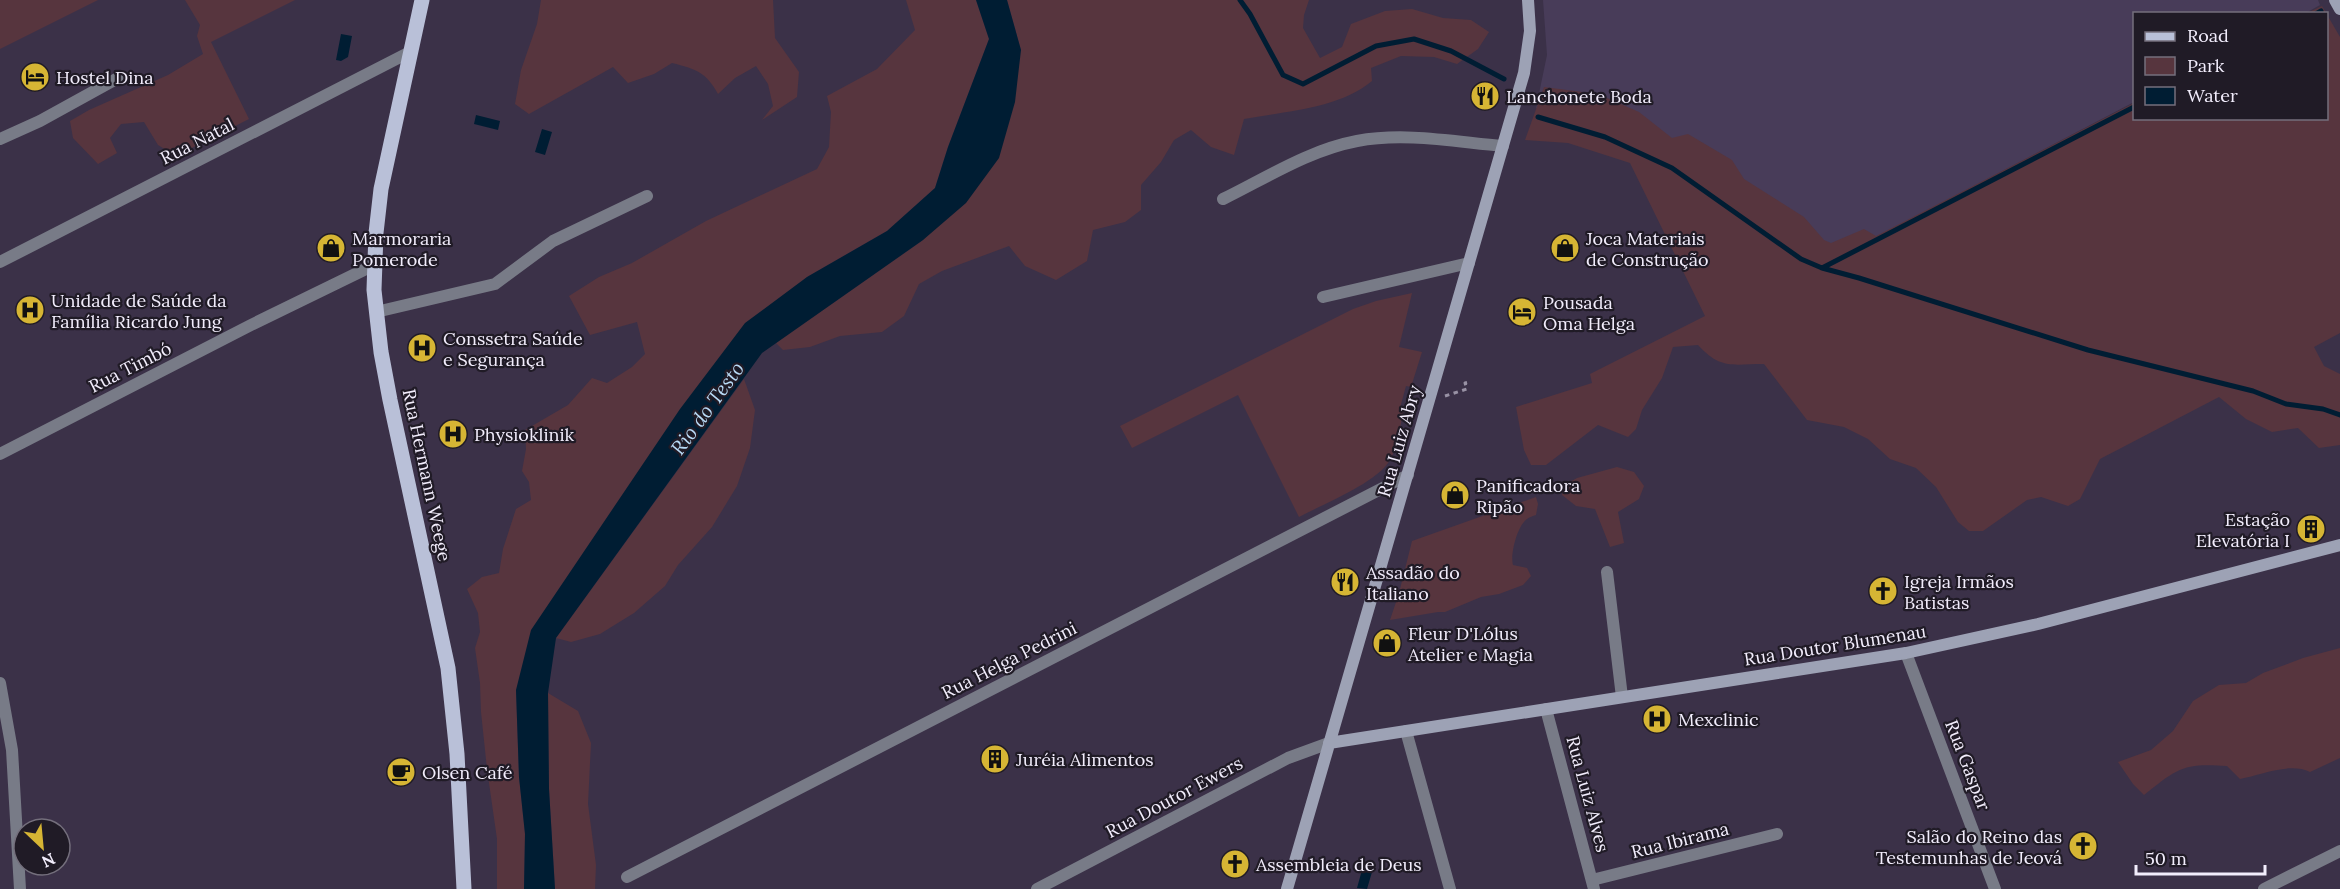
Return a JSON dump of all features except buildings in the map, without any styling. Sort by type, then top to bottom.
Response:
[{"type":"main road","name":"Rua Hermann Weege","points":[[422,0],[381,189],[374,265],[376,312],[390,400],[448,668],[457,754],[464,889]]},
{"type":"street","name":"Rua Luiz Abry","points":[[1287,889],[1527,62],[1530,31],[1528,0]]},
{"type":"street","points":[[2335,0],[2340,9]]},
{"type":"street","name":"Rua Natal","points":[[0,262],[410,52]]},
{"type":"street","points":[[0,139],[40,121],[118,78]]},
{"type":"street","points":[[1223,199],[1308,156],[1357,141],[1406,138],[1503,146]]},
{"type":"street","points":[[376,312],[495,284],[553,241],[647,196]]},
{"type":"street","points":[[1323,297],[1469,263]]},
{"type":"street","name":"Rua Timbó","points":[[0,454],[374,265]]},
{"type":"street","name":"Rua Helga Pedrini","points":[[627,877],[1408,475]]},
{"type":"street","name":"Rua Doutor Blumenau","points":[[1329,743],[1906,653],[2038,624],[2340,545]]},
{"type":"street","points":[[1607,572],[1622,697]]},
{"type":"street","name":"Rua Gaspar","points":[[1906,653],[1995,889]]},
{"type":"street","points":[[0,683],[12,750],[20,889]]},
{"type":"street","name":"Rua Luiz Alves","points":[[1546,709],[1593,885]]},
{"type":"street","points":[[1406,731],[1450,889]]},
{"type":"street","name":"Rua Doutor Ewers","points":[[1037,889],[1288,758],[1329,743]]},
{"type":"street","name":"Rua Ibirama","points":[[1593,885],[1777,834]]},
{"type":"street","points":[[2264,889],[2340,851]]},
{"type":"path","points":[[1429,400],[1467,389],[1465,383],[1469,382]]},
{"type":"shaded area","points":[[1543,0],[2318,0],[2320,5],[2308,12],[2133,12],[2133,103],[1821,266],[1593,125],[1536,108],[1547,55]]},
{"type":"green space","points":[[0,0],[98,0],[0,49]]},
{"type":"green space","points":[[185,0],[295,0],[211,42],[249,119],[176,156],[158,145],[144,122],[121,124],[110,138],[117,153],[98,164],[73,138],[70,121],[89,110],[168,75],[203,54],[197,36],[200,25]]},
{"type":"green space","points":[[541,0],[773,0],[775,38],[799,72],[797,97],[762,120],[773,106],[768,84],[756,66],[735,78],[718,94],[700,72],[672,63],[654,74],[628,83],[613,67],[529,114],[515,104],[521,70],[537,24]]},
{"type":"green space","points":[[906,0],[976,0],[989,39],[935,188],[887,231],[807,277],[516,690],[519,777],[525,834],[524,889],[497,889],[497,839],[487,769],[475,648],[480,632],[478,613],[467,589],[482,577],[499,573],[503,549],[516,509],[531,500],[529,482],[522,471],[526,449],[525,430],[568,405],[592,378],[607,383],[632,367],[645,354],[637,322],[590,335],[569,296],[599,277],[632,263],[706,221],[817,169],[829,147],[831,112],[827,96],[877,69],[915,30]]},
{"type":"green space","points":[[1007,0],[1309,0],[1303,28],[1320,58],[1342,47],[1351,24],[1385,11],[1412,9],[1443,18],[1471,20],[1489,32],[1478,49],[1457,64],[1434,57],[1401,56],[1371,68],[1372,81],[1344,98],[1311,108],[1244,119],[1234,155],[1211,147],[1191,130],[1174,140],[1161,162],[1141,185],[1141,210],[1125,222],[1093,230],[1087,261],[1056,280],[1025,266],[1009,246],[942,271],[919,284],[904,316],[882,332],[840,336],[810,347],[783,350],[776,343],[923,240],[1021,50]]},
{"type":"green space","points":[[2322,6],[2325,12],[2309,12]]},
{"type":"green space","points":[[2328,16],[2340,37],[2340,333],[2314,347],[2324,366],[2340,374],[2340,445],[2319,448],[2298,428],[2272,432],[2246,419],[2219,397],[2100,459],[2080,499],[2068,506],[2041,497],[2027,500],[1983,531],[1969,531],[1958,522],[1936,487],[1916,468],[1890,459],[1868,439],[1844,427],[1807,420],[1764,364],[1735,365],[1721,362],[1698,345],[1673,347],[1662,378],[1642,410],[1636,429],[1628,437],[1598,425],[1546,465],[1531,465],[1524,450],[1516,407],[1592,383],[1590,374],[1705,316],[1630,163],[1568,143],[1525,140],[1544,87],[1598,94],[1639,112],[1672,138],[1688,134],[1732,160],[1744,179],[1804,217],[1824,240],[1831,243],[1864,229],[1876,236],[2133,104],[2133,120],[2328,120]]},
{"type":"green space","points":[[1412,293],[1399,347],[1422,352],[1411,387],[1406,386],[1400,408],[1404,409],[1390,460],[1383,469],[1362,485],[1299,517],[1238,395],[1132,448],[1120,426],[1353,309]]},
{"type":"green space","points":[[744,379],[755,410],[750,448],[737,486],[712,527],[678,565],[665,586],[634,613],[600,634],[571,642],[556,638]]},
{"type":"green space","points":[[1617,467],[1634,472],[1644,486],[1639,499],[1618,512],[1624,543],[1610,547],[1595,509],[1576,506],[1562,495],[1563,486],[1577,478]]},
{"type":"green space","points":[[1536,497],[1538,504],[1536,515],[1523,523],[1513,548],[1513,565],[1527,568],[1531,576],[1523,585],[1499,594],[1481,597],[1445,612],[1390,620],[1412,541]]},
{"type":"green space","points":[[2340,648],[2340,758],[2310,772],[2294,768],[2275,770],[2240,779],[2227,766],[2200,765],[2174,773],[2144,795],[2133,784],[2118,762],[2151,750],[2173,731],[2193,701],[2219,685],[2246,683],[2263,673],[2303,658]]},
{"type":"green space","points":[[548,693],[578,711],[591,743],[588,804],[596,865],[595,889],[555,889],[549,789]]},
{"type":"water","name":"Rio do Testo","points":[[976,0],[1007,0],[1021,50],[1015,102],[999,158],[966,203],[923,240],[762,353],[556,638],[548,693],[549,789],[555,889],[524,889],[525,834],[519,777],[516,690],[531,630],[680,409],[745,323],[807,277],[887,231],[935,188],[989,39]]},
{"type":"water","points":[[341,34],[352,36],[348,57],[341,61],[336,60]]},
{"type":"water","points":[[476,115],[500,121],[498,130],[474,124]]},
{"type":"water","points":[[542,129],[552,132],[545,155],[535,152]]},
{"type":"water","points":[[1362,870],[1372,872],[1367,889],[1357,888]]},
{"type":"waterway","points":[[1240,0],[1283,75],[1303,84],[1376,46],[1414,39],[1451,51],[1504,79]]},
{"type":"waterway","points":[[1822,268],[2133,108]]},
{"type":"waterway","points":[[1538,117],[1605,137],[1672,168],[1801,259],[1822,268],[2088,350],[2253,391],[2286,404],[2323,409],[2340,415]]},
{"type":"place","name":"Hostel Dina","points":[[35,77]]},
{"type":"place","name":"Lanchonete Boda","points":[[1485,96]]},
{"type":"place","name":"Marmoraria Pomerode","points":[[331,248]]},
{"type":"place","name":"Joca Materiais de Construção","points":[[1565,248]]},
{"type":"place","name":"Unidade de Saúde da Família Ricardo Jung","points":[[30,310]]},
{"type":"place","name":"Pousada Oma Helga","points":[[1522,312]]},
{"type":"place","name":"Conssetra Saúde e Segurança","points":[[422,348]]},
{"type":"place","name":"Physioklinik","points":[[453,434]]},
{"type":"place","name":"Panificadora Ripão","points":[[1455,495]]},
{"type":"place","name":"Estação Elevatória I","points":[[2311,529]]},
{"type":"place","name":"Assadão do Italiano","points":[[1345,582]]},
{"type":"place","name":"Igreja Irmãos Batistas","points":[[1883,591]]},
{"type":"place","name":"Fleur D'Lólus Atelier e Magia","points":[[1387,643]]},
{"type":"place","name":"Mexclinic","points":[[1657,719]]},
{"type":"place","name":"Juréia Alimentos","points":[[995,759]]},
{"type":"place","name":"Olsen Café","points":[[401,772]]},
{"type":"place","name":"Salão do Reino das Testemunhas de Jeová","points":[[2083,846]]},
{"type":"place","name":"Assembleia de Deus","points":[[1235,864]]}]
